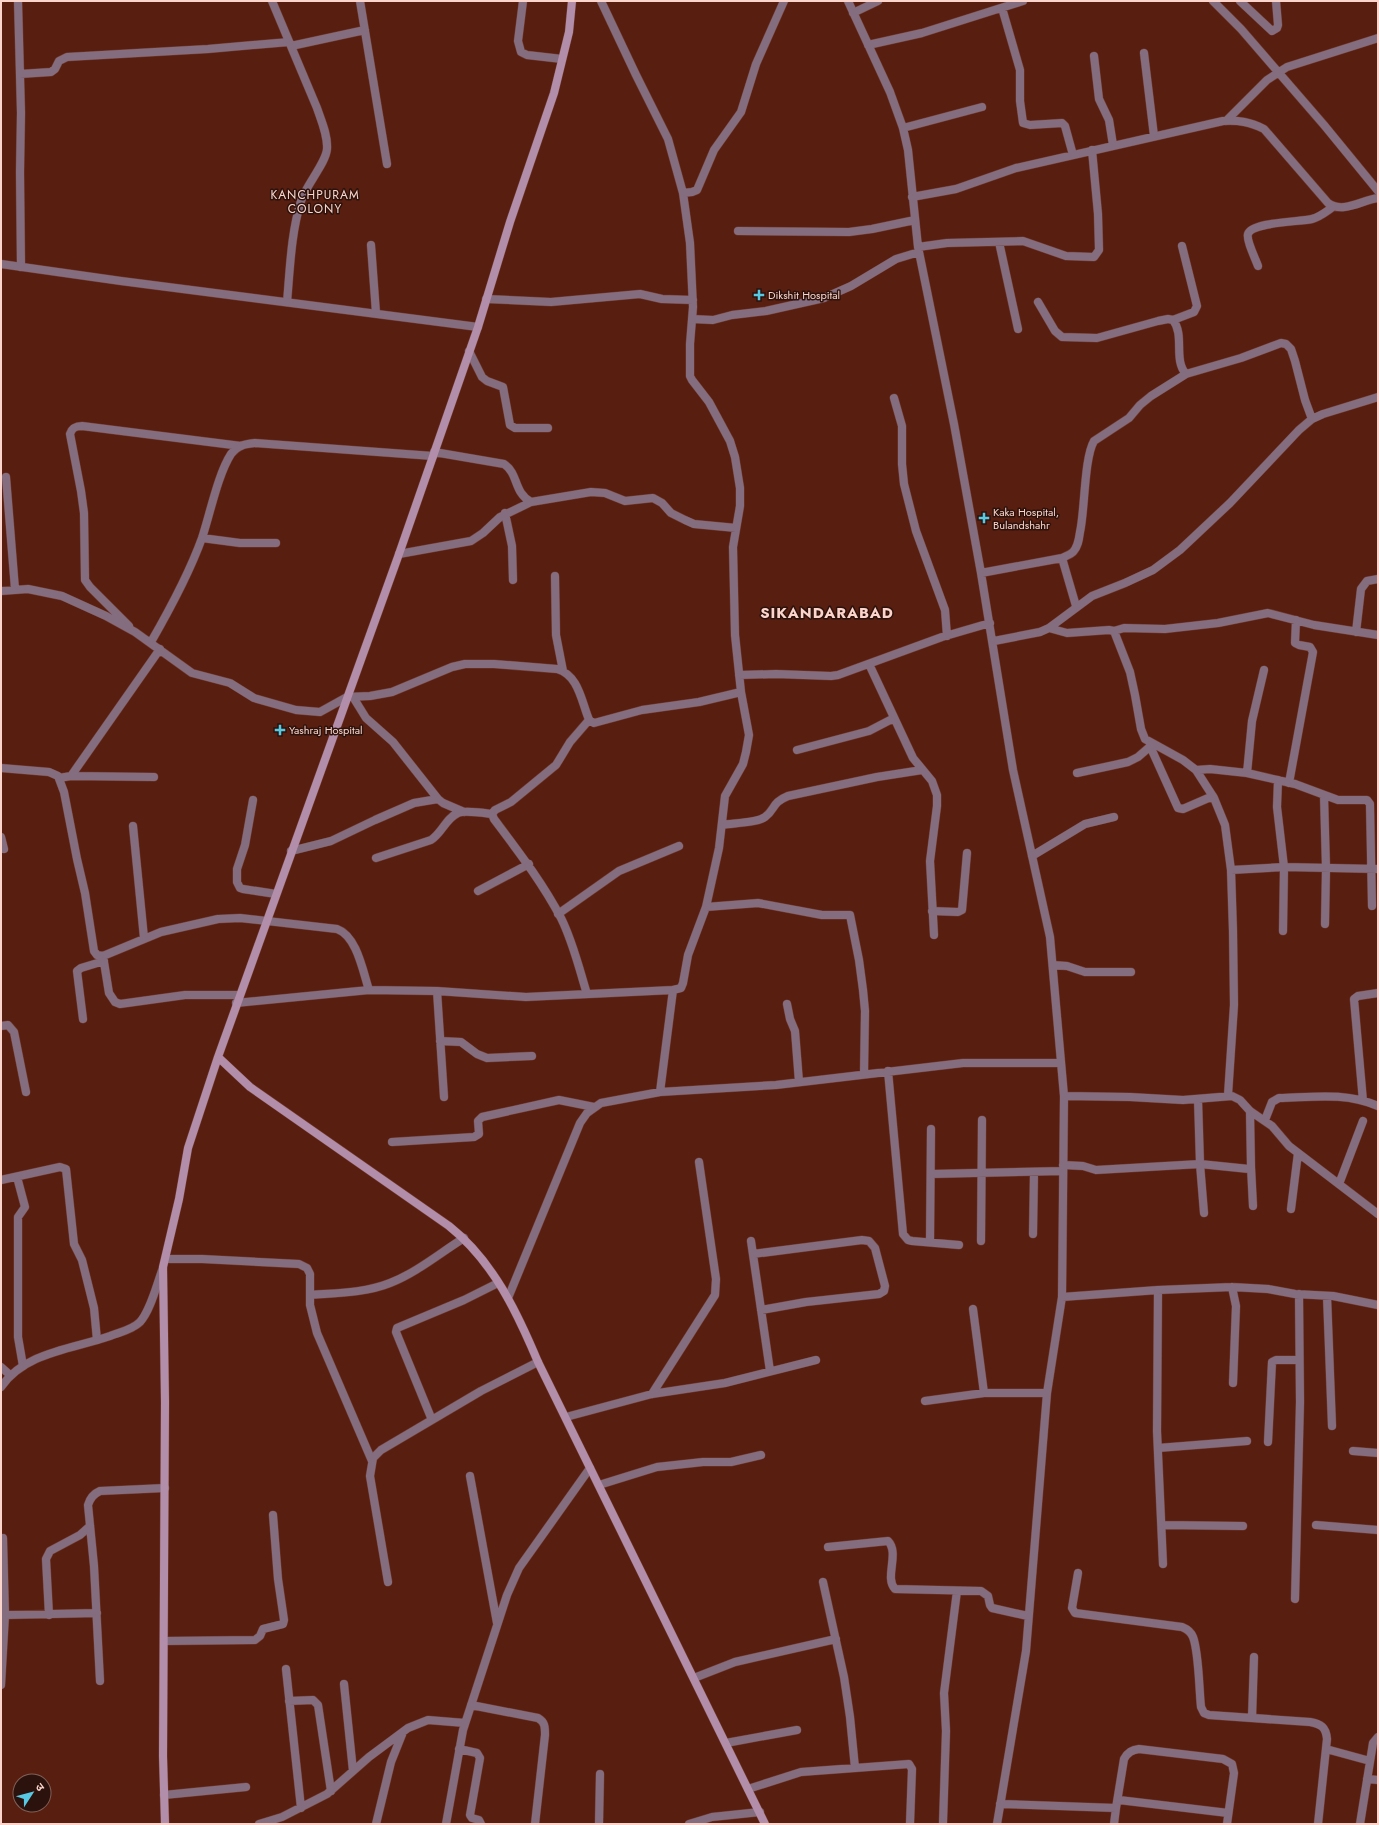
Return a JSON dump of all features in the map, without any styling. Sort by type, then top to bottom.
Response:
[{"type":"main road","points":[[165,1824],[164,1263],[179,1199],[188,1148],[237,999],[291,850],[350,697],[478,327],[510,222],[554,93],[568,32],[572,1]]},
{"type":"main road","points":[[218,1057],[250,1087],[464,1238],[483,1259],[508,1298],[521,1323],[538,1362],[766,1824]]},
{"type":"street","points":[[18,1],[21,267]]},
{"type":"street","points":[[272,1],[323,125],[327,150],[306,188],[298,213],[294,230],[287,302]]},
{"type":"street","points":[[360,1],[388,164]]},
{"type":"street","points":[[522,1],[518,41],[521,52],[526,55],[562,59]]},
{"type":"street","points":[[103,958],[109,993],[114,1002],[120,1004],[185,995],[237,999],[369,990],[437,990],[526,997],[673,990],[678,989],[682,985],[688,955],[706,907],[719,848],[725,796],[743,764],[748,744],[748,727],[741,692],[735,635],[733,557],[741,496],[735,457],[730,441],[709,402],[690,376],[690,344],[693,300],[690,243],[683,193],[668,139],[636,76],[601,1]]},
{"type":"street","points":[[683,193],[696,190],[705,167],[714,150],[741,112],[756,64],[784,1]]},
{"type":"street","points":[[848,1],[852,13],[884,76],[904,128],[908,150],[918,249],[994,641],[1013,770],[1050,936],[1064,1096],[1062,1297],[1047,1393],[1026,1651],[997,1824]]},
{"type":"street","points":[[852,13],[878,1]]},
{"type":"street","points":[[868,45],[922,33],[1022,1]]},
{"type":"street","points":[[1213,1],[1241,29],[1324,125],[1378,192]]},
{"type":"street","points":[[1240,1],[1272,31],[1277,28],[1278,25],[1276,1]]},
{"type":"street","points":[[1002,8],[1020,70],[1020,101],[1023,123],[1030,125],[1062,123],[1065,126],[1073,154]]},
{"type":"street","points":[[20,74],[50,72],[55,69],[59,61],[67,57],[290,44],[365,30]]},
{"type":"street","points":[[1226,121],[1267,80],[1278,73],[1308,59],[1378,38]]},
{"type":"street","points":[[1144,53],[1154,136]]},
{"type":"street","points":[[1094,56],[1099,99],[1109,120],[1114,145]]},
{"type":"street","points":[[904,128],[982,107]]},
{"type":"street","points":[[912,197],[956,189],[1016,168],[1073,154],[1226,121],[1243,121],[1264,129],[1333,207]]},
{"type":"street","points":[[692,319],[714,320],[732,315],[766,311],[824,298],[851,286],[896,259],[918,249],[947,243],[1027,242],[1052,252],[1073,257],[1090,258],[1097,254],[1099,250],[1098,214],[1092,150]]},
{"type":"street","points":[[1258,266],[1247,239],[1248,234],[1252,229],[1264,225],[1313,219],[1333,207],[1348,207],[1378,198]]},
{"type":"street","points":[[738,231],[849,232],[915,220]]},
{"type":"street","points":[[999,242],[1018,328]]},
{"type":"street","points":[[371,246],[376,313]]},
{"type":"street","points":[[1038,302],[1054,331],[1062,337],[1097,338],[1158,320],[1172,320],[1194,312],[1197,306],[1182,246]]},
{"type":"street","points":[[1,264],[478,327]]},
{"type":"street","points":[[486,298],[551,302],[640,294],[662,299],[693,300]]},
{"type":"street","points":[[1172,320],[1178,332],[1181,363],[1186,374]]},
{"type":"street","points":[[981,573],[1062,558],[1072,553],[1078,543],[1084,513],[1087,469],[1094,441],[1129,418],[1151,396],[1186,374],[1241,358],[1281,343],[1286,344],[1291,349],[1305,400],[1312,419]]},
{"type":"street","points":[[469,351],[482,377],[487,381],[502,387],[510,425],[515,428],[548,428]]},
{"type":"street","points":[[994,641],[1032,634],[1049,628],[1076,606],[1098,592],[1125,583],[1153,570],[1180,550],[1230,503],[1312,419],[1378,397]]},
{"type":"street","points":[[894,398],[902,426],[902,464],[904,484],[916,531],[945,610],[947,636]]},
{"type":"street","points":[[135,632],[90,587],[85,580],[85,524],[81,491],[70,434],[74,427],[82,426],[241,446],[255,443],[434,454],[504,464],[512,472],[521,495],[531,502]]},
{"type":"street","points":[[151,642],[176,598],[202,538],[225,466],[232,453],[241,446]]},
{"type":"street","points":[[6,477],[15,589]]},
{"type":"street","points":[[399,554],[471,541],[477,538],[494,521],[505,513],[531,502],[591,492],[605,492],[625,501],[653,498],[662,503],[671,513],[694,524],[736,528]]},
{"type":"street","points":[[505,513],[512,546],[513,580]]},
{"type":"street","points":[[202,538],[240,543],[276,543]]},
{"type":"street","points":[[1062,558],[1076,606]]},
{"type":"street","points":[[555,576],[556,635],[563,671]]},
{"type":"street","points":[[1356,632],[1361,589],[1367,581],[1378,580]]},
{"type":"street","points":[[1,591],[15,589],[36,590],[62,596],[135,632],[151,642],[192,673],[230,683],[254,698],[287,708],[320,712],[350,697],[392,692],[452,667],[466,664],[494,664],[557,669],[563,671],[572,677],[589,720]]},
{"type":"street","points":[[1049,628],[1067,633],[1109,630],[1114,631],[1124,628],[1165,628],[1218,623],[1268,613],[1314,625],[1378,635]]},
{"type":"street","points":[[1289,782],[1313,652],[1310,647],[1295,643],[1296,620]]},
{"type":"street","points":[[739,675],[776,674],[831,676],[947,636],[990,623]]},
{"type":"street","points":[[1114,631],[1133,684],[1142,734],[1152,745],[1183,760],[1196,770],[1213,796],[1225,824],[1231,870],[1234,1005],[1228,1095]]},
{"type":"street","points":[[71,776],[160,649]]},
{"type":"street","points":[[869,664],[912,758],[932,781],[937,795],[930,862],[934,935]]},
{"type":"street","points":[[1247,773],[1248,743],[1264,670]]},
{"type":"street","points":[[589,720],[596,722],[642,710],[699,702],[741,692]]},
{"type":"street","points":[[350,697],[366,718],[393,742],[438,799],[443,803],[464,812]]},
{"type":"street","points":[[798,750],[869,732],[894,718]]},
{"type":"street","points":[[492,814],[495,810],[510,802],[556,765],[576,735],[589,720]]},
{"type":"street","points":[[1077,773],[1128,762],[1138,757],[1152,745]]},
{"type":"street","points":[[1152,745],[1178,808],[1183,809],[1213,796]]},
{"type":"street","points":[[1,768],[49,772],[56,774],[59,778],[69,812],[77,859],[85,893],[94,951],[97,955],[103,958]]},
{"type":"street","points":[[1196,770],[1210,769],[1247,773],[1289,782],[1345,801],[1364,799],[1369,801],[1375,869],[1372,906]]},
{"type":"street","points":[[722,825],[762,818],[778,801],[788,796],[877,777],[922,770]]},
{"type":"street","points":[[59,778],[71,776],[154,777]]},
{"type":"street","points":[[1278,780],[1277,807],[1284,867],[1283,931]]},
{"type":"street","points":[[1324,794],[1326,924]]},
{"type":"street","points":[[291,850],[331,841],[374,820],[414,804],[438,799]]},
{"type":"street","points":[[254,800],[245,844],[237,869],[237,882],[240,888],[243,889],[276,894]]},
{"type":"street","points":[[376,858],[431,840],[457,813],[492,814]]},
{"type":"street","points":[[492,814],[494,819],[529,864],[558,914],[570,940],[587,994]]},
{"type":"street","points":[[1032,856],[1085,824],[1114,817]]},
{"type":"street","points":[[133,826],[144,938]]},
{"type":"street","points":[[1,837],[4,849]]},
{"type":"street","points":[[558,914],[619,871],[679,846]]},
{"type":"street","points":[[932,911],[958,912],[962,910],[966,853]]},
{"type":"street","points":[[478,891],[529,864]]},
{"type":"street","points":[[1231,870],[1284,867],[1375,869]]},
{"type":"street","points":[[706,907],[758,903],[822,915],[850,915],[862,983],[864,1011],[864,1074]]},
{"type":"street","points":[[83,1019],[77,971],[80,968],[144,938],[181,926],[218,919],[235,918],[344,931],[353,943],[369,990]]},
{"type":"street","points":[[1053,965],[1067,966],[1085,972],[1131,972]]},
{"type":"street","points":[[437,990],[444,1097]]},
{"type":"street","points":[[660,1092],[673,990]]},
{"type":"street","points":[[1363,1101],[1354,999],[1358,996],[1378,993]]},
{"type":"street","points":[[787,1004],[790,1019],[795,1031],[799,1082]]},
{"type":"street","points":[[1,1026],[8,1025],[14,1032],[26,1092]]},
{"type":"street","points":[[440,1041],[461,1042],[477,1054],[487,1058],[532,1056]]},
{"type":"street","points":[[508,1298],[580,1123],[594,1107],[601,1103],[660,1092],[799,1082],[963,1063],[1061,1063]]},
{"type":"street","points":[[888,1071],[903,1234],[908,1240],[959,1245]]},
{"type":"street","points":[[1064,1096],[1198,1099],[1228,1095],[1240,1100],[1250,1111],[1265,1120],[1289,1146],[1378,1214]]},
{"type":"street","points":[[1265,1120],[1272,1102],[1279,1098],[1341,1096],[1378,1106]]},
{"type":"street","points":[[1198,1099],[1200,1164],[1204,1213]]},
{"type":"street","points":[[392,1142],[474,1137],[478,1134],[478,1121],[482,1116],[551,1101],[565,1100],[594,1107]]},
{"type":"street","points":[[1250,1111],[1253,1206]]},
{"type":"street","points":[[981,1241],[982,1120]]},
{"type":"street","points":[[1339,1184],[1363,1121]]},
{"type":"street","points":[[930,1242],[931,1129]]},
{"type":"street","points":[[1291,1209],[1298,1153]]},
{"type":"street","points":[[652,1394],[715,1295],[716,1278],[699,1162]]},
{"type":"street","points":[[931,1174],[1034,1172],[1083,1166],[1096,1170],[1200,1164],[1246,1169],[1251,1167]]},
{"type":"street","points":[[1,1180],[60,1167],[66,1169],[74,1244],[82,1260],[101,1339]]},
{"type":"street","points":[[1033,1234],[1034,1172]]},
{"type":"street","points":[[17,1177],[25,1207],[18,1217],[18,1337],[23,1366]]},
{"type":"street","points":[[310,1295],[354,1291],[389,1283],[420,1266],[464,1238]]},
{"type":"street","points":[[753,1254],[862,1240],[869,1241],[875,1248],[885,1286],[884,1291],[879,1294],[806,1302],[761,1310]]},
{"type":"street","points":[[751,1241],[770,1372]]},
{"type":"street","points":[[1,1387],[10,1375],[23,1366],[46,1355],[129,1330],[140,1321],[145,1314],[164,1263],[202,1259],[304,1265],[310,1274],[310,1305],[317,1333],[372,1461],[370,1476],[388,1582]]},
{"type":"street","points":[[432,1420],[396,1332],[397,1328],[464,1300],[498,1283]]},
{"type":"street","points":[[1062,1297],[1158,1290],[1232,1288],[1268,1289],[1299,1294],[1327,1296],[1378,1305]]},
{"type":"street","points":[[1232,1288],[1236,1306],[1233,1383]]},
{"type":"street","points":[[1158,1290],[1157,1431],[1163,1564]]},
{"type":"street","points":[[1295,1599],[1298,1495],[1299,1294]]},
{"type":"street","points":[[1327,1296],[1332,1426]]},
{"type":"street","points":[[973,1309],[984,1393]]},
{"type":"street","points":[[566,1417],[652,1394],[724,1383],[816,1360]]},
{"type":"street","points":[[1268,1442],[1272,1362],[1276,1360],[1299,1360]]},
{"type":"street","points":[[372,1461],[381,1450],[481,1391],[538,1362]]},
{"type":"street","points":[[1,1367],[10,1375]]},
{"type":"street","points":[[925,1402],[984,1393],[1047,1393]]},
{"type":"street","points":[[1158,1448],[1247,1441]]},
{"type":"street","points":[[1352,1451],[1378,1453]]},
{"type":"street","points":[[599,1485],[658,1467],[703,1462],[731,1462],[761,1455]]},
{"type":"street","points":[[446,1824],[465,1723],[507,1595],[519,1568],[590,1468]]},
{"type":"street","points":[[470,1476],[498,1626]]},
{"type":"street","points":[[100,1681],[88,1506],[92,1496],[100,1491],[164,1488]]},
{"type":"street","points":[[164,1641],[254,1640],[260,1636],[263,1629],[282,1624],[284,1620],[278,1579],[273,1514]]},
{"type":"street","points":[[1162,1525],[1243,1526]]},
{"type":"street","points":[[1316,1525],[1378,1530]]},
{"type":"street","points":[[49,1614],[46,1559],[48,1554],[53,1548],[80,1535],[90,1526]]},
{"type":"street","points":[[1,1685],[5,1615],[3,1538]]},
{"type":"street","points":[[828,1547],[888,1541],[892,1552],[891,1583],[895,1589],[985,1593],[992,1608],[1028,1616]]},
{"type":"street","points":[[1078,1573],[1072,1608],[1075,1613],[1186,1629],[1193,1637],[1201,1707],[1204,1713],[1209,1715],[1319,1724],[1324,1728],[1327,1734],[1318,1824]]},
{"type":"street","points":[[823,1582],[836,1639],[850,1717],[855,1768]]},
{"type":"street","points":[[943,1823],[946,1731],[944,1693],[957,1591]]},
{"type":"street","points":[[5,1615],[96,1613]]},
{"type":"street","points":[[694,1678],[735,1662],[836,1639]]},
{"type":"street","points":[[1252,1718],[1254,1657]]},
{"type":"street","points":[[286,1670],[301,1808]]},
{"type":"street","points":[[344,1684],[353,1771]]},
{"type":"street","points":[[290,1701],[313,1700],[318,1705],[332,1791]]},
{"type":"street","points":[[471,1705],[538,1718],[545,1726],[535,1824]]},
{"type":"street","points":[[259,1824],[282,1817],[332,1791],[353,1771],[408,1728],[428,1720],[465,1723]]},
{"type":"street","points":[[726,1743],[797,1730]]},
{"type":"street","points":[[376,1824],[391,1762],[403,1731]]},
{"type":"street","points":[[1360,1824],[1373,1743],[1378,1737]]},
{"type":"street","points":[[459,1749],[477,1753],[480,1758],[470,1815],[472,1818],[479,1820],[481,1824]]},
{"type":"street","points":[[1114,1824],[1124,1759],[1127,1753],[1140,1749],[1223,1759],[1232,1764],[1234,1773],[1227,1824]]},
{"type":"street","points":[[1326,1750],[1370,1761]]},
{"type":"street","points":[[748,1789],[801,1772],[904,1764],[911,1766],[910,1824]]},
{"type":"street","points":[[599,1824],[600,1774]]},
{"type":"street","points":[[1367,1779],[1378,1780]]},
{"type":"street","points":[[164,1795],[246,1786]]},
{"type":"street","points":[[1000,1804],[1118,1804],[1228,1813]]},
{"type":"street","points":[[689,1824],[712,1817],[760,1812]]},
{"type":"place","name":"Dikshit Hospital","points":[[759,295]]},
{"type":"place","name":"Kaka Hospital, Bulandshahr","points":[[984,518]]},
{"type":"place","name":"Yashraj Hospital","points":[[280,730]]},
{"type":"district","name":"KANCHPURAM COLONY","points":[[315,202]]},
{"type":"district","name":"SIKANDARABAD","points":[[827,613]]}]
